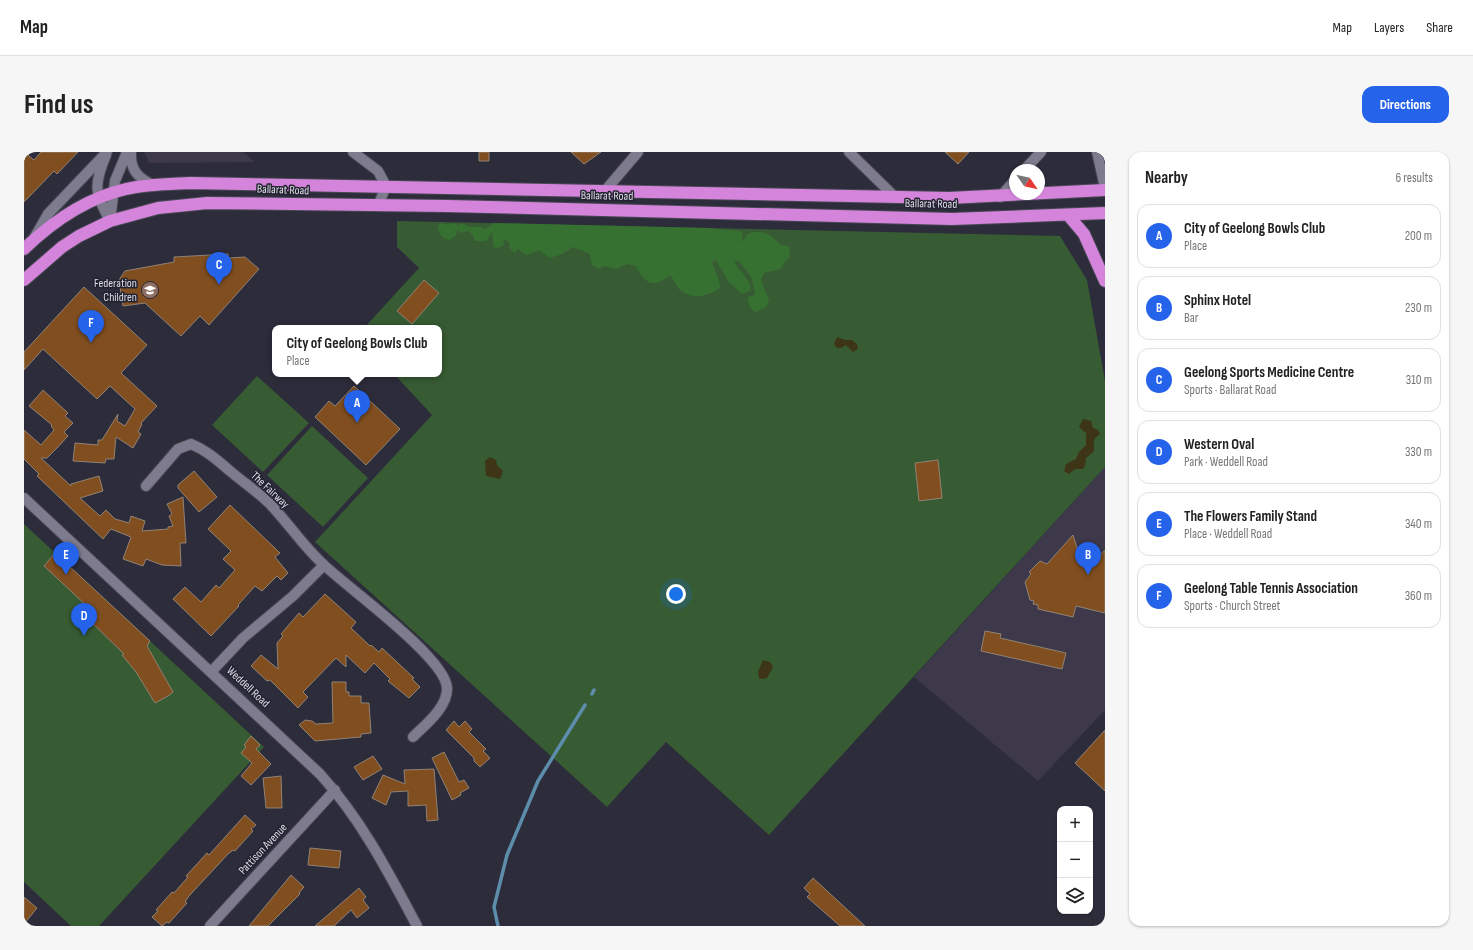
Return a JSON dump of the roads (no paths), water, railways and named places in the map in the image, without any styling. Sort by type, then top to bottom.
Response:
[{"type":"highway","name":"Ballarat Road","points":[[28,246],[62,218],[113,193],[153,185],[190,183],[895,197],[1000,197],[1105,189]]},
{"type":"highway","name":"Ballarat Road","points":[[24,280],[62,247],[79,236],[110,221],[158,208],[207,203],[952,219],[1105,213]]},
{"type":"highway","points":[[1068,215],[1084,234],[1105,281]]},
{"type":"street","points":[[107,152],[98,184],[99,199],[110,221]]},
{"type":"street","points":[[28,246],[48,214],[107,152]]},
{"type":"street","points":[[110,221],[116,180],[127,152]]},
{"type":"street","points":[[130,152],[133,171],[143,180],[153,185]]},
{"type":"street","points":[[353,152],[378,171],[386,186],[378,206]]},
{"type":"street","points":[[604,192],[638,152]]},
{"type":"street","points":[[849,152],[895,197]]},
{"type":"street","points":[[1030,164],[1041,152]]},
{"type":"street","points":[[1097,152],[1105,189]]},
{"type":"street","points":[[1000,197],[1009,187]]},
{"type":"street","name":"The Fairway","points":[[146,486],[178,449],[191,444],[204,449],[269,504],[324,565],[391,620],[436,666],[443,676],[447,688],[444,701],[434,715],[413,737]]},
{"type":"street","name":"Weddell Road","points":[[24,498],[212,671],[281,736],[335,790],[378,852],[417,926]]},
{"type":"street","points":[[212,671],[243,638],[293,596],[324,565]]},
{"type":"street","name":"Pattison Avenue","points":[[210,926],[335,790]]},
{"type":"waterway","points":[[592,694],[594,690]]},
{"type":"waterway","points":[[498,926],[494,907],[507,855],[538,781],[585,705]]},
{"type":"place","name":"Geelong Sports Medicine Centre","points":[[219,285]]},
{"type":"place","name":"Federation Children","points":[[150,290]]},
{"type":"place","name":"Geelong Table Tennis Association","points":[[91,343]]},
{"type":"place","name":"City of Geelong Bowls Club","points":[[357,423]]},
{"type":"place","name":"The Flowers Family Stand","points":[[66,575]]},
{"type":"place","name":"Sphinx Hotel","points":[[1088,575]]},
{"type":"place","name":"Western Oval","points":[[84,636]]}]
